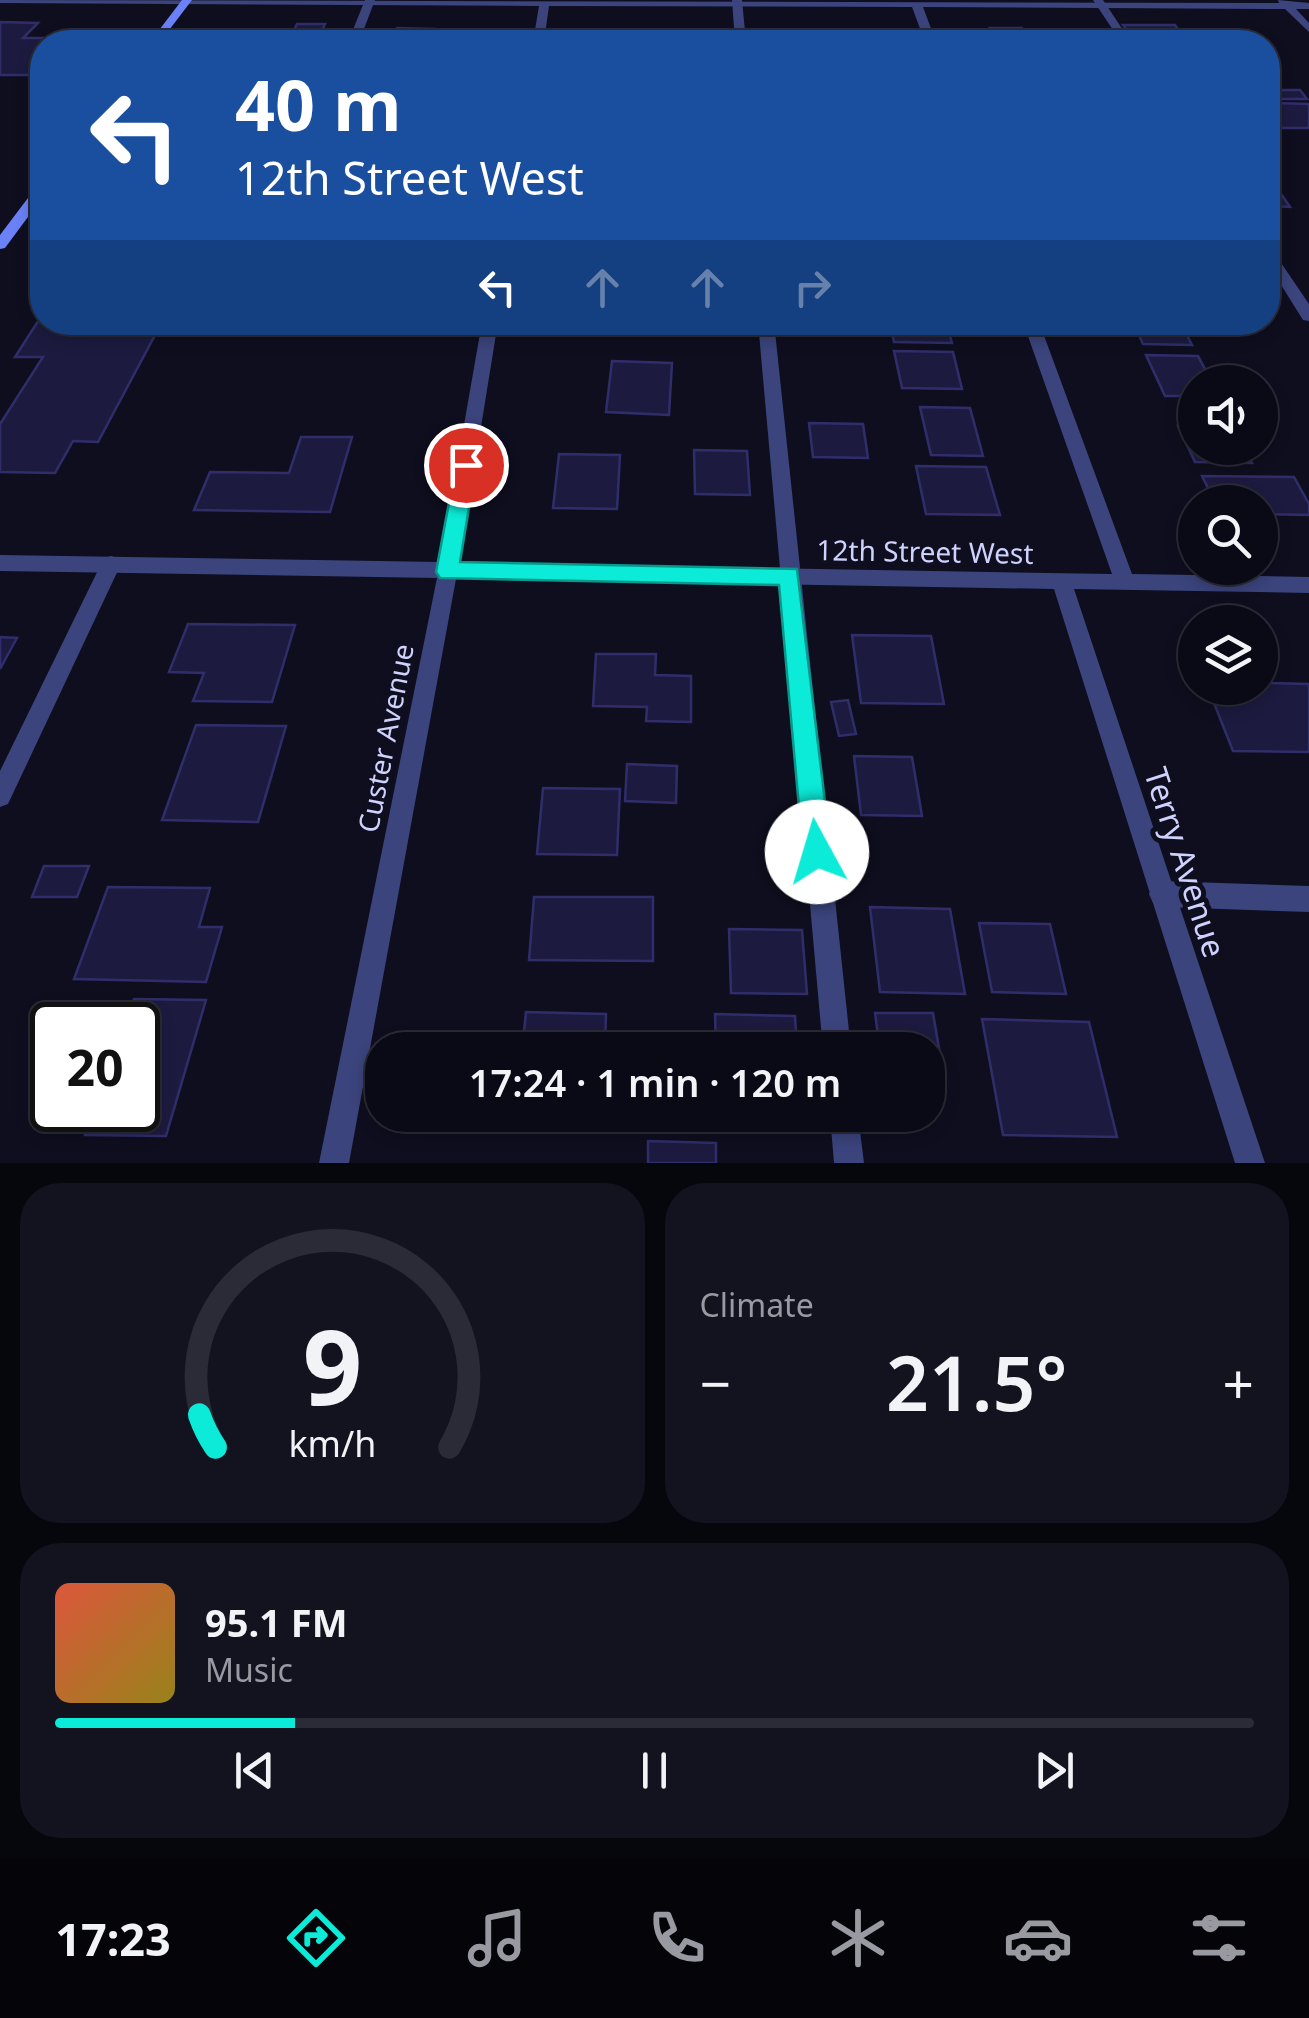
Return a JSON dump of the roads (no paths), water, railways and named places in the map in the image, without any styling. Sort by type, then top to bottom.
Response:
[{"type":"main road","points":[[164,30],[187,1]]},
{"type":"main road","points":[[0,245],[30,205]]},
{"type":"street","points":[[0,0],[1099,2],[1309,6]]},
{"type":"street","points":[[358,30],[369,1]]},
{"type":"street","points":[[540,30],[545,1]]},
{"type":"street","points":[[738,2],[740,30]]},
{"type":"street","points":[[915,2],[926,30]]},
{"type":"street","points":[[1099,2],[1118,30]]},
{"type":"street","points":[[1284,3],[1309,29]]},
{"type":"street","points":[[1280,272],[1309,316]]},
{"type":"street","name":"Custer Avenue","points":[[334,1163],[448,572],[488,335]]},
{"type":"street","points":[[767,335],[835,1032]]},
{"type":"street","points":[[1036,335],[1124,581]]},
{"type":"street","name":"12th Street West","points":[[0,563],[1309,585]]},
{"type":"street","points":[[0,796],[111,564]]},
{"type":"street","name":"Terry Avenue","points":[[1061,581],[1250,1163]]},
{"type":"street","points":[[1162,894],[1309,899]]},
{"type":"street","points":[[846,1132],[849,1163]]}]
